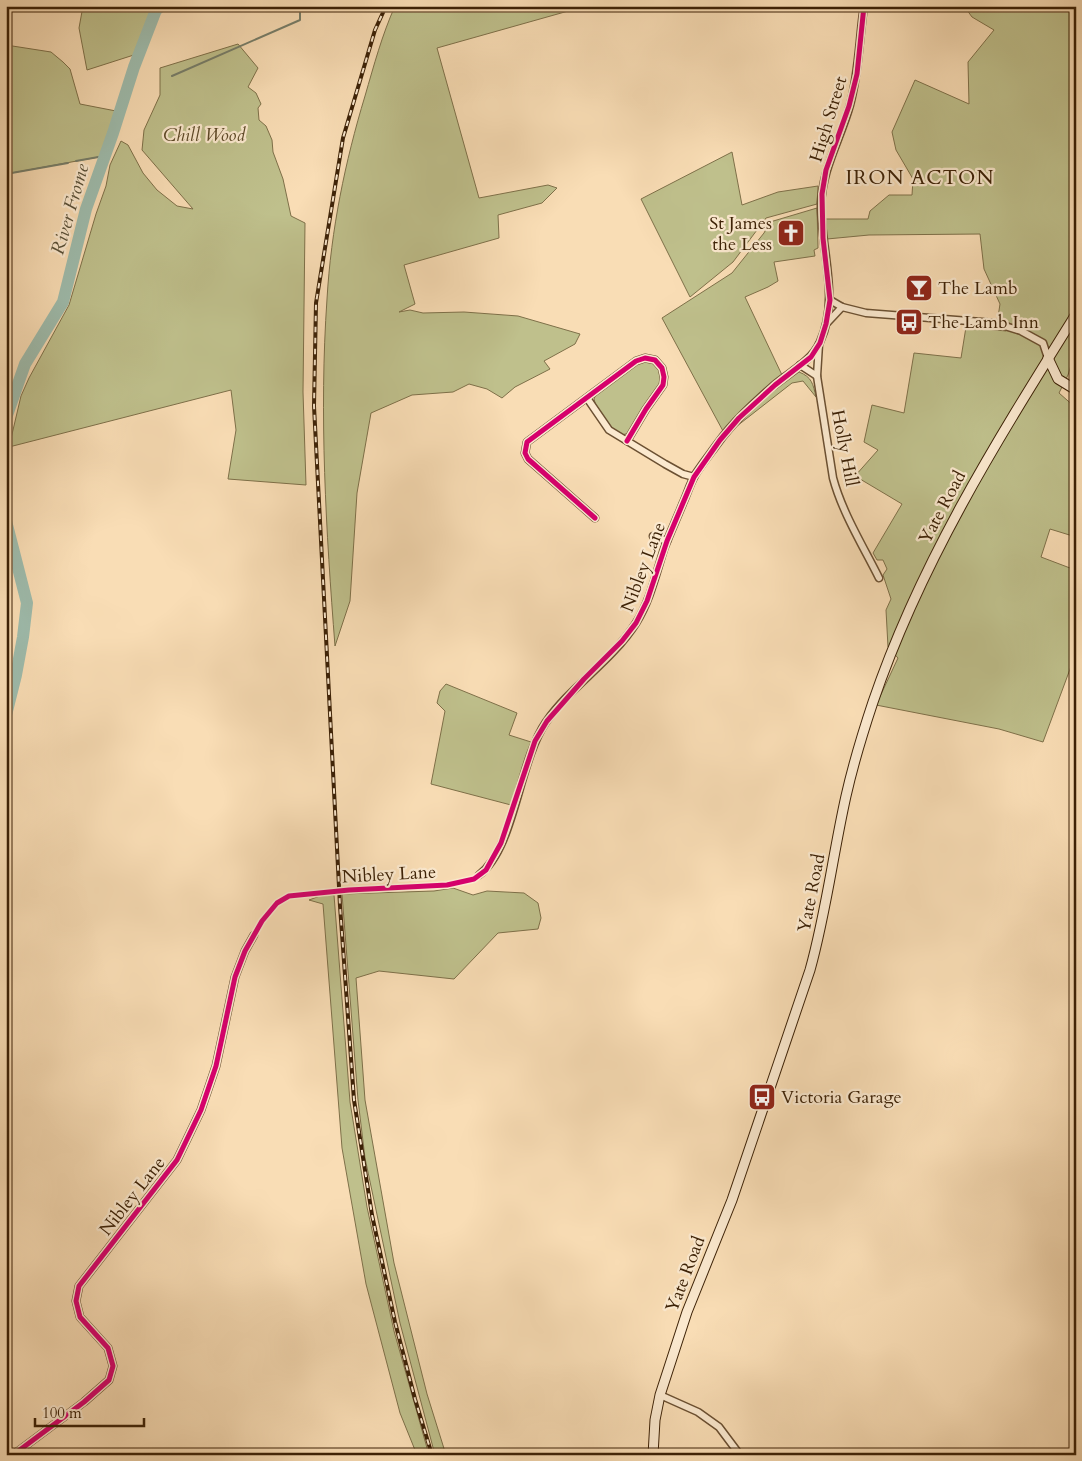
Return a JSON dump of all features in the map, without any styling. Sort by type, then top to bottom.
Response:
[{"type":"main road","name":"Yate Road","points":[[653,1455],[655,1420],[660,1395],[687,1312],[732,1200],[757,1130],[810,970],[820,932],[846,795],[872,704],[889,657],[923,578],[964,499],[1076,314]]},
{"type":"main road","points":[[1048,358],[1058,379],[1076,390]]},
{"type":"street","name":"High Street","points":[[830,300],[823,238],[822,194],[826,170],[849,106],[857,74],[864,6]]},
{"type":"street","points":[[830,300],[842,307],[873,314],[972,320],[1001,324],[1021,331],[1043,343],[1048,358]]},
{"type":"street","name":"Nibley Lane","points":[[479,875],[486,870],[501,843],[535,741],[546,721],[622,641],[636,623],[648,601],[667,541],[694,477],[720,440],[739,418],[775,385],[811,357],[820,343],[826,324],[830,300]]},
{"type":"street","name":"Nibley Lane","points":[[826,324],[842,307]]},
{"type":"street","name":"Holly Hill","points":[[820,343],[817,376],[831,469],[836,489],[879,578]]},
{"type":"street","points":[[590,516],[528,459],[525,452],[527,442],[636,361],[645,358],[655,360],[662,368],[663,385],[627,440]]},
{"type":"street","points":[[800,365],[817,376]]},
{"type":"street","points":[[587,398],[609,430],[683,474],[694,477]]},
{"type":"street","name":"Nibley Lane","points":[[653,536],[667,541]]},
{"type":"street","name":"Nibley Lane","points":[[13,1455],[84,1402],[109,1380],[113,1366],[108,1348],[80,1317],[76,1301],[79,1286],[178,1160],[204,1101],[216,1066],[235,977],[245,951],[254,935]]},
{"type":"street","points":[[660,1395],[698,1412],[719,1426],[740,1455]]},
{"type":"green space","points":[[83,6],[161,6],[156,10],[140,53],[87,70],[79,28]]},
{"type":"green space","points":[[395,6],[586,6],[437,48],[479,198],[548,185],[557,188],[542,203],[498,215],[499,238],[404,265],[415,304],[399,312],[410,310],[423,313],[464,312],[518,316],[580,334],[575,344],[544,361],[550,369],[515,387],[502,398],[487,389],[469,384],[453,392],[412,395],[371,413],[357,493],[350,601],[335,646],[326,516],[324,429],[325,342],[329,273],[340,196],[351,146],[378,50]]},
{"type":"green space","points":[[964,6],[1076,6],[1076,349],[1068,375],[1059,393],[1076,408],[1076,537],[1050,529],[1041,557],[1070,568],[1072,563],[1076,565],[1076,580],[1072,590],[1076,591],[1076,653],[1043,742],[999,729],[876,705],[898,658],[888,647],[886,610],[891,599],[883,575],[887,569],[883,560],[877,560],[873,553],[902,504],[855,476],[878,450],[864,442],[872,405],[904,413],[914,353],[961,358],[966,327],[1006,331],[1011,324],[998,317],[1000,304],[984,269],[980,234],[869,235],[827,239],[825,219],[868,219],[870,211],[889,195],[912,195],[913,179],[896,150],[892,132],[915,80],[969,104],[968,62],[994,30],[972,17]]},
{"type":"green space","name":"Chill Wood","points":[[238,44],[258,68],[248,87],[256,93],[261,104],[258,108],[259,120],[266,126],[272,140],[273,152],[283,179],[291,216],[305,223],[303,392],[306,485],[228,479],[236,430],[231,390],[9,447],[21,396],[69,305],[106,186],[110,165],[121,141],[128,145],[143,173],[157,190],[177,206],[193,209],[142,150],[144,130],[160,95],[160,68]]},
{"type":"green space","points":[[6,45],[51,52],[70,69],[80,104],[116,111],[119,116],[104,156],[6,174]]},
{"type":"green space","points":[[732,152],[742,205],[778,192],[818,186],[817,204],[766,218],[733,262],[690,297],[641,199]]},
{"type":"green space","points":[[817,208],[818,248],[814,250],[815,256],[774,262],[778,281],[745,297],[782,375],[723,431],[662,318],[732,273],[764,233],[770,222]]},
{"type":"green space","points":[[649,361],[660,369],[662,375],[661,383],[629,433],[622,435],[605,420],[598,410],[594,399],[596,394],[638,362]]},
{"type":"green space","points":[[799,372],[807,376],[814,388],[816,397],[803,381],[792,383],[737,426],[767,396]]},
{"type":"green space","points":[[446,684],[517,713],[509,735],[531,742],[511,805],[431,784],[445,711],[437,703],[440,691]]},
{"type":"green space","points":[[453,888],[473,895],[487,891],[524,893],[538,903],[541,918],[538,929],[498,933],[454,979],[379,971],[356,978],[365,1100],[394,1263],[427,1394],[446,1455],[435,1455],[400,1323],[365,1158],[358,1100],[342,894],[434,891]]},
{"type":"green space","points":[[334,895],[350,1102],[367,1207],[394,1331],[429,1455],[417,1455],[400,1413],[366,1284],[342,1148],[323,904],[309,900],[320,896]]},
{"type":"waterway","name":"River Frome","points":[[6,418],[25,364],[63,302],[86,209],[134,67],[156,10],[161,6]]},
{"type":"waterway","points":[[172,76],[300,20],[300,6]]},
{"type":"waterway","points":[[76,161],[104,156]]},
{"type":"waterway","points":[[6,174],[68,163]]},
{"type":"waterway","name":"River Frome","points":[[6,521],[27,603],[16,675],[6,715]]},
{"type":"railway","points":[[386,6],[375,30],[343,138],[316,303],[314,406],[340,906],[354,1100],[372,1215],[395,1322],[432,1455]]},
{"type":"cycle path","points":[[13,1455],[84,1402],[109,1380],[113,1366],[108,1348],[80,1317],[76,1301],[79,1286],[177,1160],[201,1110],[216,1066],[235,977],[245,951],[262,921],[277,903],[289,896],[349,890],[447,885],[474,879],[486,870],[501,843],[535,741],[547,721],[584,679],[622,641],[636,623],[647,601],[667,541],[694,477],[720,440],[739,418],[775,385],[811,357],[820,343],[826,324],[830,300],[823,238],[822,194],[826,170],[849,106],[857,74],[864,6]]},
{"type":"cycle path","points":[[595,518],[528,459],[525,453],[527,442],[636,361],[645,358],[655,360],[662,368],[663,385],[627,441]]},
{"type":"place","name":"St James the Less","points":[[791,233]]},
{"type":"place","name":"The Lamb","points":[[919,288]]},
{"type":"place","name":"The Lamb Inn","points":[[909,322]]},
{"type":"place","name":"Victoria Garage","points":[[762,1097]]},
{"type":"district","name":"IRON ACTON","points":[[920,177]]}]
